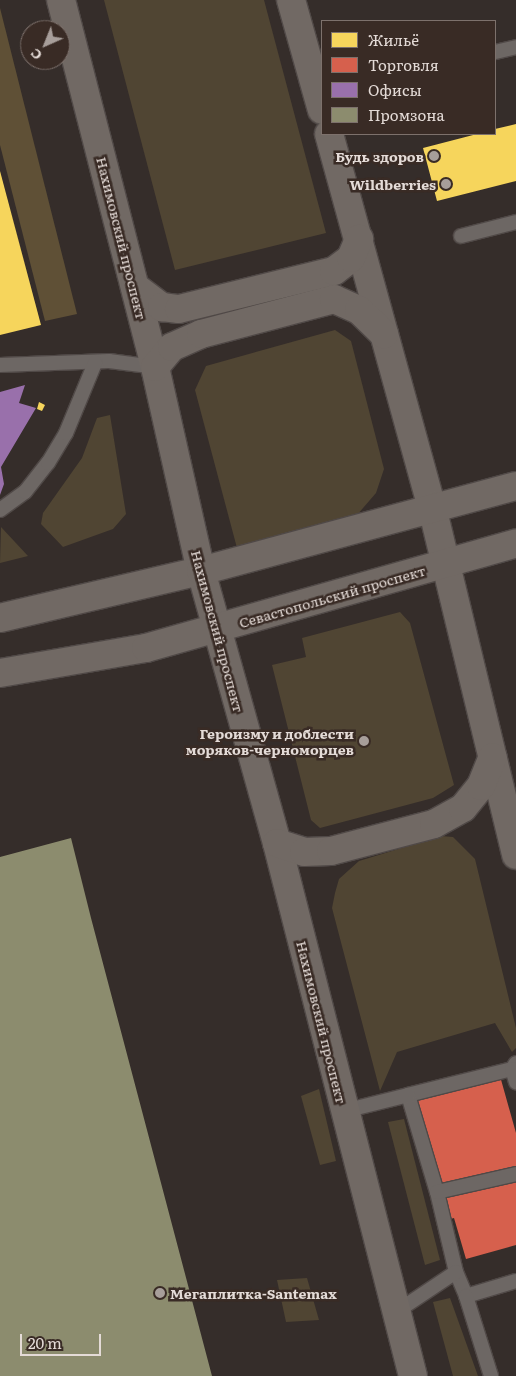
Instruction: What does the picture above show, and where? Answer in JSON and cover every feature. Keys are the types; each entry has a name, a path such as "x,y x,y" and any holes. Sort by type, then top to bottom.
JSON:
{"main road":[{"name":"Нахимовский проспект","path":"61,0 155,367 216,630 277,843 344,1111 414,1376"},
{"path":"291,0 321,106"},
{"path":"329,135 432,507 516,854"},
{"path":"135,288 162,307 179,309 334,272 351,258 359,239"},
{"path":"155,367 172,347 201,334 334,299 359,310 384,334"},
{"path":"0,618 201,571 432,507 516,486"},
{"name":"Севастопольский проспект","path":"0,673 146,648 216,630 516,543"},
{"path":"277,843 304,852 331,851 434,824 463,808 481,786 493,757"}],"lane":[{"path":"496,52 516,47"},
{"path":"461,236 516,222"},
{"path":"0,366 109,361 155,367"},
{"path":"0,510 25,492 48,463 66,433 95,363"},
{"path":"344,1111 515,1072"},
{"path":"408,1095 437,1192 456,1272 466,1296 492,1376"},
{"path":"437,1192 516,1174"},
{"path":"396,1312 456,1272"},
{"path":"466,1296 516,1281"}],"shaded area":[{"path":"104,0 264,0 326,233 175,270"},
{"path":"0,8 77,314 45,321 0,145"},
{"path":"335,330 351,341 384,469 376,493 357,515 237,548 195,390 206,366"},
{"path":"110,415 126,514 113,529 63,547 41,524 43,513 82,458 97,418"},
{"path":"1,527 28,556 0,563"},
{"path":"400,612 410,623 454,785 433,798 320,828 311,820 272,665 306,657 302,638"},
{"path":"441,836 453,837 475,859 516,1028 516,1048 512,1052 495,1023 397,1052 380,1091 332,908 335,893 339,879 359,861"},
{"path":"319,1089 336,1161 320,1165 301,1096"},
{"path":"404,1119 440,1260 425,1265 388,1122"},
{"path":"307,1278 319,1320 286,1322 277,1280"},
{"path":"450,1298 478,1376 453,1376 433,1302"}],"building: Жильё":[{"path":"516,124 516,181 437,201 423,148 473,135 496,135 496,129"},
{"path":"0,171 41,325 0,335"},
{"path":"39,402 45,405 42,411 37,409"}],"building: Торговля":[{"path":"500,1076 516,1133 516,1245 466,1259 454,1218 446,1220 412,1100"}],"building: Офисы":[{"path":"25,385 19,403 36,408 1,467 4,484 0,495 0,392"}],"building: Промзона":[{"path":"71,838 212,1376 0,1376 0,857"}],"place":[{"name":"Будь здоров","path":"434,156"},
{"name":"Wildberries","path":"446,184"},
{"name":"Героизму и доблести моряков-черноморцев","path":"364,741"},
{"name":"Мегаплитка-Santemax","path":"160,1293"}]}
